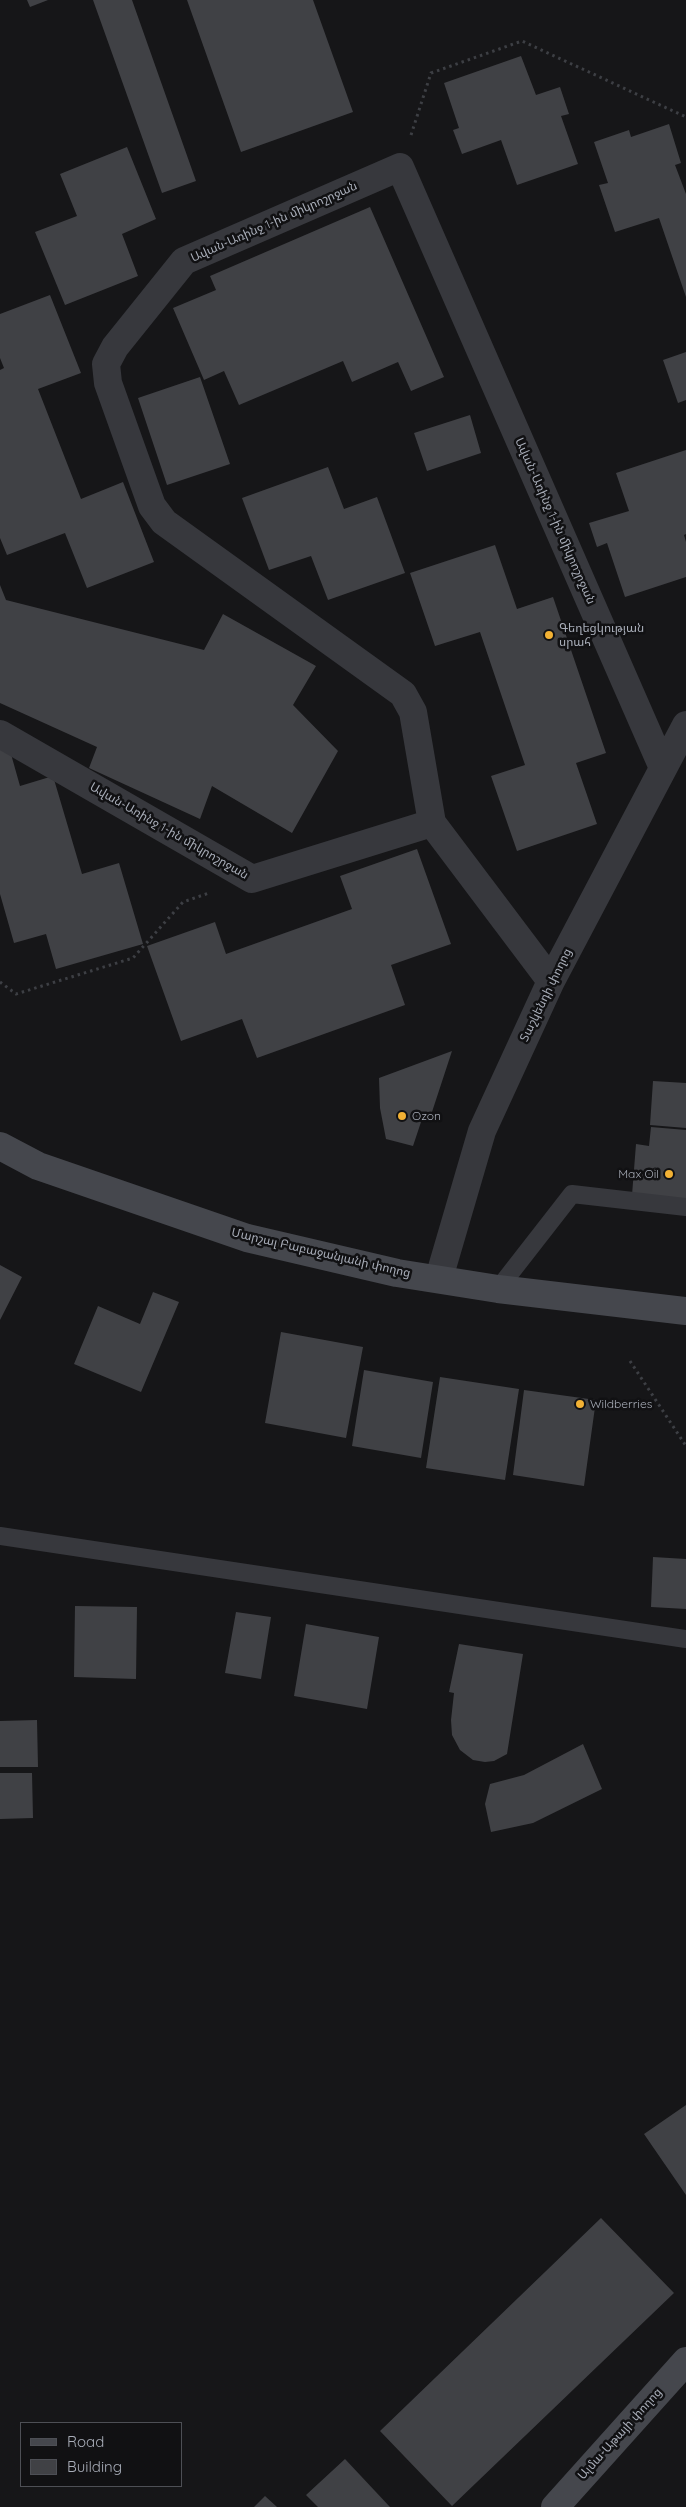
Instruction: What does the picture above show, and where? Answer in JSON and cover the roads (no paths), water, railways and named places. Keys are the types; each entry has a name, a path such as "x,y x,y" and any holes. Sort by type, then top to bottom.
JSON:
{"main road":[{"name":"Մարշալ Բաբաջանյանի փողոց","path":"0,1146 38,1166 247,1238 397,1273 439,1278 498,1289 686,1311"},
{"name":"Ալմա-Աթայի փողոց","path":"555,2507 686,2361"}],"street":[{"name":"Ավան-Առինջ 1-ին միկրոշրջան","path":"551,980 432,823 413,712 404,694 164,522 152,506 108,383 106,364 115,347 184,261 400,167 663,768"},
{"name":"Տաշկենդի փողոց","path":"439,1278 482,1131 551,980 686,725"},
{"name":"Ավան-Առինջ 1-ին միկրոշրջան","path":"0,734 252,879 432,823"}],"lane":[{"path":"498,1289 572,1194 686,1207"},
{"path":"0,1536 686,1639"}],"place":[{"name":"Գեղեցկության սրահ","path":"549,635"},
{"name":"Ozon","path":"402,1116"},
{"name":"Max Oil","path":"669,1174"},
{"name":"Wildberries","path":"580,1404"}]}
